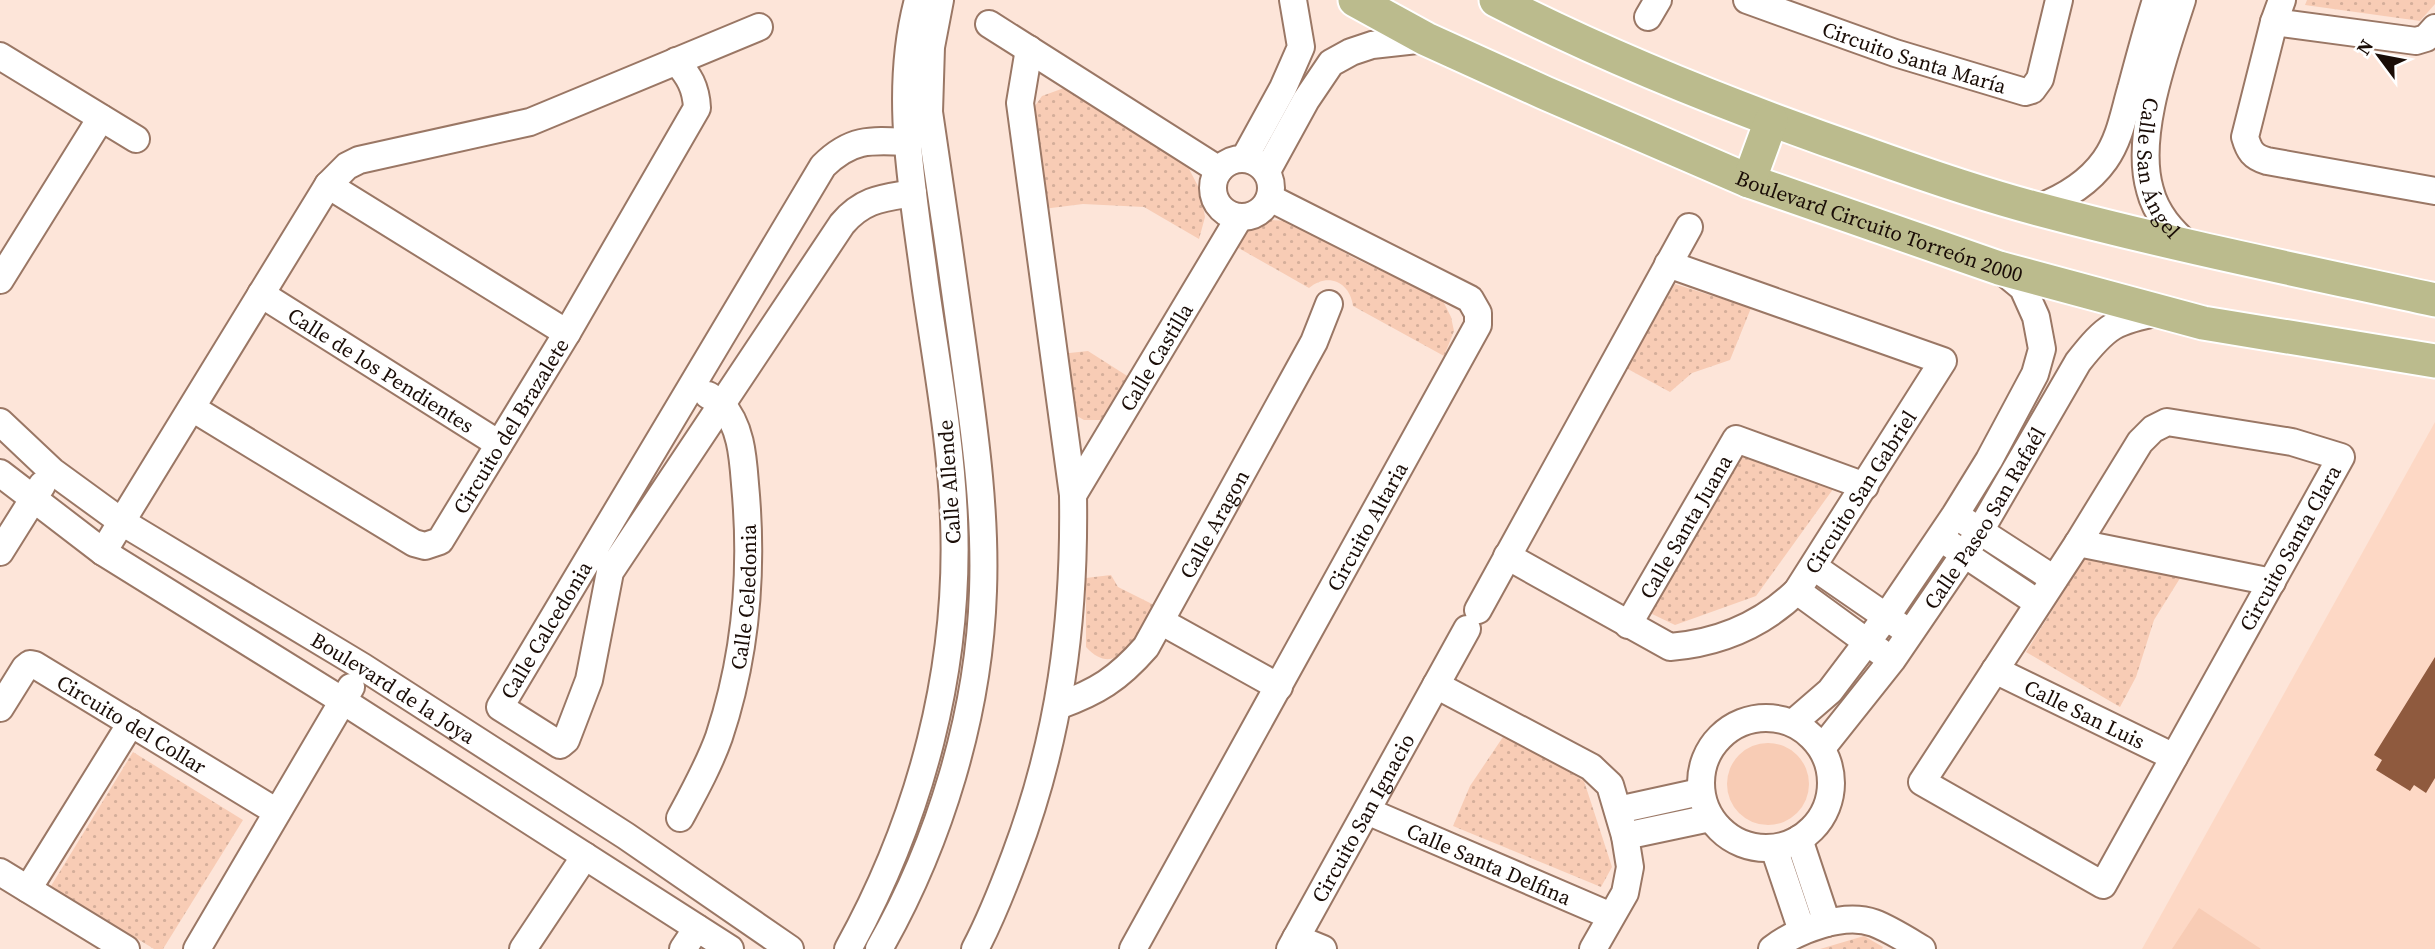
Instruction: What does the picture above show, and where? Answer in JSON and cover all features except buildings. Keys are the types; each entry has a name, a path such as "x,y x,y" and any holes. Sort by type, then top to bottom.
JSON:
{"main road":[{"name":"Boulevard Circuito Torreón 2000","path":"1355,0 1426,39 1749,181 1999,268 2203,323 2434,358"},
{"path":"1496,0 1643,68 1771,121 2035,209 2190,247 2435,300"},
{"path":"1749,181 1771,121"}],"street":[{"name":"Calle Allende","path":"848,949 882,883 909,818 929,751 947,674 954,590 954,520 949,449 908,142 905,89 918,0"},
{"name":"Calle Allende","path":"879,949 910,888 955,764 974,682 983,592 981,491 929,112 931,47 940,0"},
{"path":"1255,165 1282,116 1301,47 1293,0"},
{"name":"Circuito Santa María","path":"1747,0 1895,53 2025,92 2032,90 2040,79 2059,0"},
{"name":"Calle San Ángel","path":"2035,209 2075,190 2105,160 2118,137 2156,0"},
{"name":"Calle San Ángel","path":"2182,0 2165,52 2149,120 2145,168 2150,192 2158,211 2173,232 2190,247"},
{"path":"2435,28 2426,38 2416,41 2278,11 2245,137 2252,154 2267,161 2435,191"},
{"path":"989,24 1219,170"},
{"path":"103,552 328,185 346,166 359,160 530,122 759,27"},
{"path":"1282,116 1331,63 1351,52 1372,46 1426,39"},
{"path":"1301,47 1331,63"},
{"path":"980,947 1035,804 1058,706 1070,626 1074,560 1073,495 1020,103 1029,49"},
{"path":"0,56 136,139"},
{"name":"Circuito del Brazalete","path":"192,408 421,545 440,541 567,333 697,108 697,95 692,82 676,61"},
{"path":"0,280 101,118"},
{"name":"Calle Calcedonia","path":"908,142 858,142 840,151 823,166 692,385 599,566 589,680 566,740 560,745 500,705 599,566 721,403 851,213 863,204 877,199 914,193"},
{"path":"1230,161 1255,165 1272,189 1270,198 1258,213 1239,218 1229,215 1220,209 1215,200 1214,179 1219,170 1230,161"},
{"path":"328,185 567,333"},
{"name":"Circuito Altaria","path":"1133,949 1478,325 1478,313 1470,299 1270,198"},
{"name":"Calle Castilla","path":"1073,495 1239,218"},
{"path":"1507,556 1689,227"},
{"name":"Circuito San Gabriel","path":"1507,556 1670,647 1698,645 1732,633 1763,619 1797,591 1942,361 1668,264"},
{"name":"Calle Paseo San Rafaél","path":"1793,723 1830,691 1886,617 1940,539 1989,460 2035,374 2042,349 2036,317 2023,288 1999,268"},
{"name":"Calle de los Pendientes","path":"261,295 499,444"},
{"name":"Calle Aragon","path":"1058,706 1092,694 1127,669 1146,648 1314,342 1329,304"},
{"name":"Calle Paseo San Rafaél","path":"1822,748 1911,634 1980,531 2078,362 2098,337 2125,319 2161,312"},
{"path":"692,385 721,403"},
{"name":"Calle Celedonia","path":"680,818 700,782 719,737 738,662 747,594 748,517 742,454 731,419 721,403"},
{"name":"Boulevard de la Joya","path":"0,422 52,471 122,522 363,667 626,836 790,949"},
{"name":"Circuito Santa Clara","path":"2167,422 2292,442 2341,457 2103,885 1922,782 2078,543 2140,442 2153,429 2167,422"},
{"name":"Calle Santa Juana","path":"1628,625 1735,439 1865,486"},
{"path":"0,552 52,471"},
{"name":"Boulevard de la Joya","path":"0,473 103,552 585,856 690,938 730,949"},
{"path":"1955,515 2054,579"},
{"path":"1940,539 2038,603"},
{"path":"2078,543 2272,582"},
{"name":"Circuito San Ignacio","path":"1293,944 1507,556"},
{"path":"1814,567 1911,634"},
{"path":"1797,591 1892,660"},
{"path":"1162,622 1279,687"},
{"name":"Circuito del Collar","path":"0,708 25,668 30,664 35,665 276,812"},
{"path":"197,949 363,667"},
{"name":"Calle San Luis","path":"1995,670 2174,757"},
{"path":"1436,685 1591,767 1610,785 1625,836 1630,867 1625,893 1592,949"},
{"path":"1759,718 1780,718 1805,730 1822,748 1831,777 1827,806 1816,824 1799,839 1774,848 1762,849 1737,842 1710,818 1700,792 1703,764 1716,740 1727,730 1739,723 1759,718"},
{"path":"28,889 131,723"},
{"path":"1618,810 1700,792"},
{"name":"Calle Santa Delfina","path":"1367,811 1611,916"},
{"path":"1625,836 1710,818"},
{"path":"1799,839 1814,927"},
{"path":"1774,848 1814,927"},
{"path":"523,949 585,856"},
{"path":"0,872 127,949"},
{"path":"1772,949 1786,939 1814,927 1852,921 1872,923 1916,948"},
{"path":"1293,944 1323,949"}],"shaded area":[{"path":"2307,0 2435,0 2435,4 2420,21 2305,5"},
{"path":"1064,88 1172,152 1188,167 1200,190 1205,217 1199,239 1144,207 1083,204 1043,209 1032,110 1042,96"},
{"path":"1268,220 1288,221 1356,259 1442,299 1451,317 1454,331 1444,356 1353,306 1348,291 1337,282 1323,281 1309,288 1235,246 1249,230"},
{"path":"1675,284 1751,308 1730,360 1692,373 1670,392 1626,368"},
{"path":"1088,351 1132,379 1106,420 1084,420 1068,411 1060,354"},
{"path":"2435,422 2435,949 2142,949"},
{"path":"1742,451 1836,485 1756,596 1675,625 1650,613"},
{"path":"2086,557 2182,575 2154,620 2136,677 2120,707 2026,652"},
{"path":"1111,575 1118,587 1154,605 1127,649 1108,659 1098,657 1086,647 1086,578"},
{"path":"1505,734 1584,781 1612,867 1601,887 1453,826 1470,786"},
{"path":"1768,743 1784,747 1797,755 1805,768 1809,784 1805,800 1797,813 1784,821 1768,825 1752,821 1739,813 1731,800 1727,784 1731,768 1739,755 1752,747"},
{"path":"133,752 243,820 163,949 154,949 51,886"},
{"path":"2199,908 2261,949 2172,949"},
{"path":"1864,936 1883,947 1882,949 1820,949"}]}
